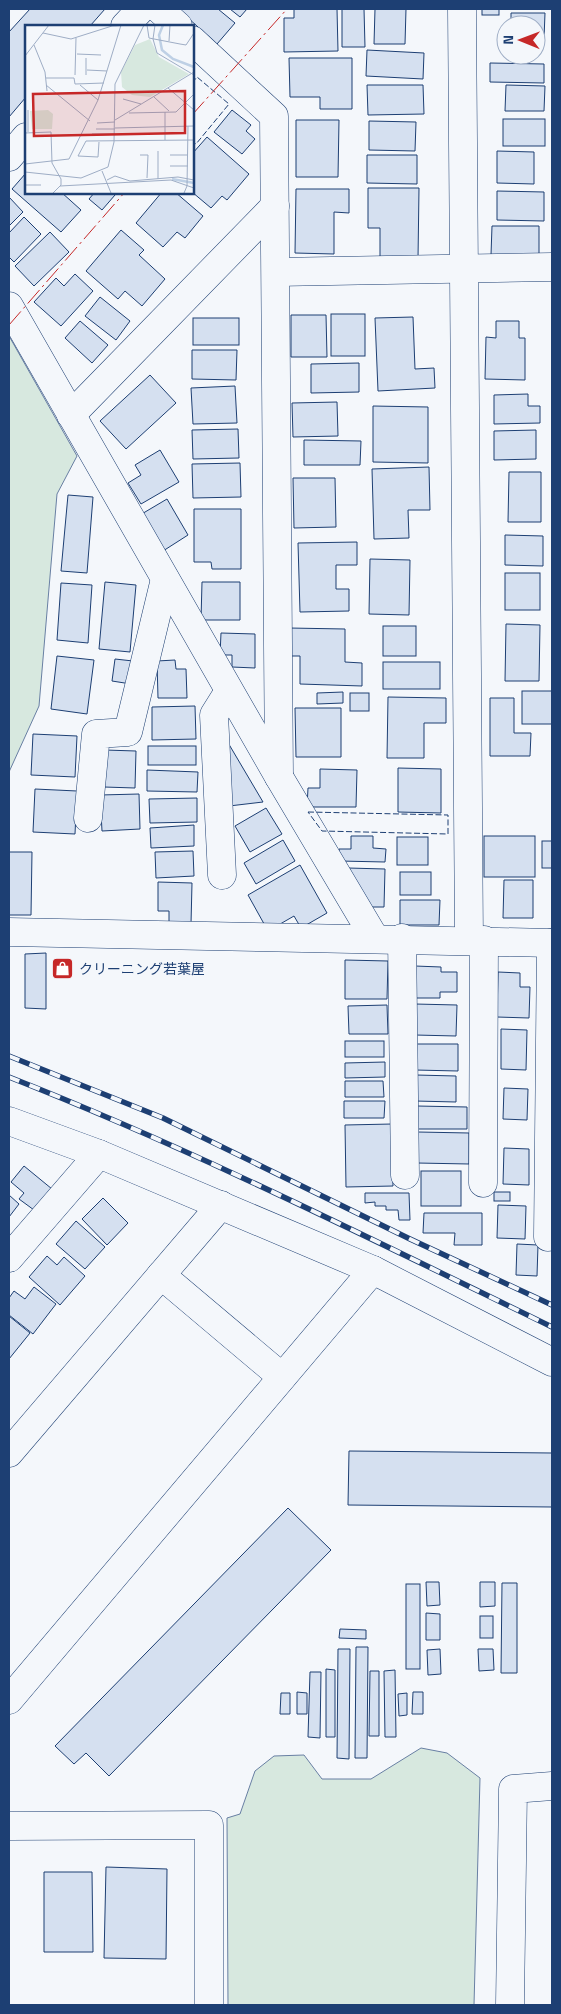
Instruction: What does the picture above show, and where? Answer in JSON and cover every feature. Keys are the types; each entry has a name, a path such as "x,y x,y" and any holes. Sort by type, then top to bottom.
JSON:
{"street":[{"path":"127,25 141,9"},
{"path":"159,9 177,25"},
{"path":"462,9 463,267 476,940 483,1183"},
{"path":"194,42 274,116 279,777"},
{"path":"9,156 25,138"},
{"path":"72,415 275,206"},
{"path":"276,272 463,267 552,267"},
{"path":"9,306 229,691 374,938"},
{"path":"88,818 96,734 128,732 165,579"},
{"path":"222,875 214,715 229,691"},
{"path":"9,932 402,938 552,943 548,1237"},
{"path":"402,938 405,1175"},
{"path":"9,1121 99,1154 373,1270 552,1362"},
{"path":"9,1258 99,1154"},
{"path":"9,1453 221,1205"},
{"path":"9,1700 373,1270"},
{"path":"161,1275 282,1377"},
{"path":"510,2005 513,1789 552,1786"},
{"path":"9,1826 209,1825 209,1996"}],"shaded area":[{"path":"9,336 77,456 57,494 39,706 9,772"},
{"path":"421,1748 447,1753 480,1778 474,2005 228,2005 227,1818 240,1814 255,1771 274,1756 304,1755 322,1779 371,1779"}],"building":[{"path":"30,9 105,9 91,25 25,25 25,98 9,117 9,32"},
{"path":"178,9 218,9 235,23 217,44"},
{"path":"230,9 247,9 240,17"},
{"path":"294,9 337,9 338,51 284,52 284,18 294,18"},
{"path":"342,9 364,9 365,47 342,47"},
{"path":"375,9 406,9 405,44 374,44"},
{"path":"482,9 499,9 499,15 482,15"},
{"path":"511,13 545,13 545,15 511,15"},
{"path":"367,50 424,53 423,79 366,76"},
{"path":"289,58 352,58 352,109 320,109 320,97 290,97"},
{"path":"490,63 496,63 496,65 544,65 544,83 490,82"},
{"path":"367,85 423,85 424,114 368,115"},
{"path":"506,85 545,86 544,111 505,111"},
{"path":"232,110 251,125 246,131 255,139 242,154 214,132"},
{"path":"503,119 545,119 545,146 503,146"},
{"path":"296,120 339,120 338,177 296,177"},
{"path":"369,121 416,122 415,151 369,150"},
{"path":"207,137 249,174 227,200 222,196 211,208 194,194 194,152"},
{"path":"497,151 534,152 534,184 497,183"},
{"path":"367,155 417,155 417,184 367,183"},
{"path":"25,174 25,194 63,194 81,210 61,232 12,189"},
{"path":"368,188 419,188 418,260 380,260 380,228 368,228"},
{"path":"296,189 349,189 349,213 334,212 334,254 295,253"},
{"path":"497,191 544,192 544,221 497,220"},
{"path":"93,194 115,195 102,210 89,199"},
{"path":"160,194 177,194 203,216 185,238 177,232 163,247 136,223"},
{"path":"9,197 23,212 9,226"},
{"path":"24,217 41,234 14,262 9,257 9,233"},
{"path":"492,226 539,226 539,255 491,255"},
{"path":"121,230 144,250 139,255 165,279 142,306 125,291 118,299 86,271"},
{"path":"50,232 69,252 34,286 15,266"},
{"path":"75,274 93,291 61,326 34,302 56,278 64,286"},
{"path":"100,297 130,321 116,340 85,316"},
{"path":"331,314 365,314 365,356 331,356"},
{"path":"291,315 326,315 327,357 291,357"},
{"path":"413,317 415,369 434,368 435,388 378,391 375,318"},
{"path":"193,318 239,318 239,345 193,345"},
{"path":"80,321 108,345 92,363 65,338"},
{"path":"496,321 519,321 519,338 525,338 525,380 485,379 486,337 496,338"},
{"path":"192,350 237,350 236,380 192,379"},
{"path":"359,363 359,392 311,393 311,364"},
{"path":"150,375 176,403 126,449 100,421"},
{"path":"235,386 237,423 193,424 191,388"},
{"path":"528,394 528,406 540,406 540,423 494,424 494,395"},
{"path":"337,402 338,436 293,437 292,403"},
{"path":"373,406 428,407 428,463 373,462"},
{"path":"238,429 239,458 193,459 192,430"},
{"path":"536,430 536,459 494,460 494,431"},
{"path":"304,440 361,441 360,465 304,465"},
{"path":"160,450 179,482 141,504 128,483 141,475 135,465"},
{"path":"240,463 241,497 193,498 192,464"},
{"path":"429,467 430,510 408,510 409,538 374,539 372,469"},
{"path":"509,472 541,472 541,522 508,522"},
{"path":"293,478 335,478 336,527 294,528"},
{"path":"68,495 93,497 87,573 61,571"},
{"path":"167,499 188,535 163,551 140,515"},
{"path":"194,509 241,509 241,569 212,569 211,562 194,562"},
{"path":"505,535 543,536 543,566 505,565"},
{"path":"357,542 357,565 336,565 336,589 349,589 349,611 300,612 298,543"},
{"path":"370,559 410,560 409,615 369,614"},
{"path":"505,573 540,573 540,610 505,610"},
{"path":"105,582 136,585 130,652 99,649"},
{"path":"202,582 240,582 240,620 201,620"},
{"path":"61,583 92,585 88,643 57,640"},
{"path":"506,624 540,625 539,681 505,681"},
{"path":"383,626 416,626 416,656 383,656"},
{"path":"289,628 345,629 345,662 362,663 362,686 300,684 300,656 288,656"},
{"path":"221,633 255,634 255,668 232,667 232,655 220,655"},
{"path":"57,656 94,660 87,714 51,709"},
{"path":"115,659 133,661 131,684 112,681"},
{"path":"175,660 176,669 186,669 187,698 158,698 157,661"},
{"path":"383,662 440,662 440,689 383,689"},
{"path":"522,691 552,691 552,724 522,724"},
{"path":"343,692 343,703 317,704 317,693"},
{"path":"350,693 369,693 369,711 350,711"},
{"path":"388,697 446,698 446,723 424,723 424,758 387,758"},
{"path":"490,698 514,698 514,733 531,733 530,756 490,756"},
{"path":"195,706 196,739 152,740 152,707"},
{"path":"295,708 341,708 341,757 296,757"},
{"path":"33,734 77,736 75,777 31,775"},
{"path":"227,741 263,802 229,806"},
{"path":"148,746 196,746 196,765 148,765"},
{"path":"105,750 136,751 135,788 104,787"},
{"path":"398,768 441,769 441,813 398,812"},
{"path":"320,769 357,770 356,807 307,807 308,788 320,788"},
{"path":"147,770 198,772 197,792 147,791"},
{"path":"35,789 77,791 75,834 33,832"},
{"path":"139,794 140,829 102,831 100,795"},
{"path":"197,798 197,822 150,823 149,799"},
{"path":"266,808 282,834 250,852 235,826"},
{"path":"194,825 194,846 151,848 150,828"},
{"path":"351,836 373,836 373,848 386,849 385,862 339,861 339,849 351,849"},
{"path":"484,836 535,836 535,877 484,877"},
{"path":"397,837 428,837 428,865 397,865"},
{"path":"283,840 295,861 256,884 244,863"},
{"path":"542,841 552,841 552,868 542,868"},
{"path":"193,851 194,876 156,878 155,852"},
{"path":"9,852 32,852 31,915 9,915"},
{"path":"300,865 327,913 301,928 294,916 268,931 248,895"},
{"path":"348,868 385,869 384,907 363,907"},
{"path":"400,872 431,872 431,895 400,895"},
{"path":"504,880 533,880 533,918 503,918"},
{"path":"158,882 192,883 191,924 169,923 169,911 158,911"},
{"path":"400,900 440,900 439,925 400,925"},
{"path":"46,953 46,1009 25,1008 25,954"},
{"path":"345,960 388,961 387,999 345,999"},
{"path":"415,966 441,967 441,972 457,972 457,992 440,992 440,998 414,998"},
{"path":"498,972 520,973 520,987 530,987 529,1018 497,1017"},
{"path":"415,1004 457,1005 456,1036 415,1035"},
{"path":"387,1005 388,1034 349,1034 348,1006"},
{"path":"501,1029 527,1030 526,1070 501,1069"},
{"path":"345,1041 384,1041 384,1057 345,1057"},
{"path":"416,1044 458,1044 458,1071 415,1070"},
{"path":"385,1062 385,1077 345,1078 345,1063"},
{"path":"416,1075 456,1076 456,1102 415,1101"},
{"path":"345,1081 383,1081 384,1097 345,1097"},
{"path":"504,1088 528,1089 527,1120 503,1119"},
{"path":"344,1101 385,1101 384,1118 344,1118"},
{"path":"417,1106 467,1107 467,1129 417,1129"},
{"path":"392,1124 393,1186 346,1187 345,1125"},
{"path":"418,1132 469,1133 469,1164 417,1163"},
{"path":"504,1148 529,1149 529,1185 503,1184"},
{"path":"24,1166 52,1189 34,1210 19,1199 24,1193 11,1182"},
{"path":"421,1171 461,1171 461,1206 421,1206"},
{"path":"494,1192 510,1192 510,1201 494,1201"},
{"path":"365,1193 409,1193 410,1220 399,1220 398,1210 386,1210 386,1206 375,1206 375,1202 365,1203"},
{"path":"9,1195 19,1204 9,1217"},
{"path":"103,1198 128,1223 107,1245 82,1219"},
{"path":"498,1205 526,1206 525,1239 497,1238"},
{"path":"424,1213 482,1213 482,1245 454,1245 455,1233 423,1233"},
{"path":"76,1221 105,1247 85,1269 56,1244"},
{"path":"517,1244 538,1245 537,1276 516,1275"},
{"path":"47,1256 57,1265 64,1257 85,1276 60,1305 29,1277"},
{"path":"34,1287 56,1304 33,1334 9,1315 9,1298 14,1291 25,1299"},
{"path":"9,1316 30,1333 9,1359"},
{"path":"349,1451 552,1453 552,1507 348,1505"},
{"path":"288,1508 331,1550 109,1776 86,1753 74,1764 55,1746"},
{"path":"426,1582 439,1582 440,1605 427,1606"},
{"path":"480,1582 495,1582 495,1606 480,1607"},
{"path":"502,1583 517,1583 517,1673 501,1673"},
{"path":"406,1584 420,1584 420,1669 406,1669"},
{"path":"426,1613 440,1614 440,1640 426,1640"},
{"path":"480,1616 493,1616 493,1638 480,1638"},
{"path":"340,1629 366,1630 366,1639 339,1638"},
{"path":"356,1647 368,1647 367,1758 355,1758"},
{"path":"338,1649 350,1649 349,1759 337,1758"},
{"path":"440,1649 441,1674 428,1675 427,1650"},
{"path":"478,1649 493,1649 494,1670 479,1671"},
{"path":"326,1669 335,1670 335,1737 326,1737"},
{"path":"395,1670 396,1737 385,1737 384,1671"},
{"path":"370,1671 379,1671 379,1736 369,1736"},
{"path":"310,1672 321,1672 320,1738 308,1737"},
{"path":"297,1692 307,1693 307,1714 297,1714"},
{"path":"413,1692 423,1692 423,1714 412,1714"},
{"path":"281,1693 290,1693 290,1714 280,1714"},
{"path":"407,1693 407,1715 399,1716 398,1694"},
{"path":"106,1867 167,1869 166,1959 104,1958"},
{"path":"44,1872 92,1872 93,1952 44,1952"}],"railway":[{"path":"9,1056 163,1118 410,1239 552,1305"},
{"path":"9,1077 215,1165 552,1327"}],"fence":[{"path":"194,81 197,77 229,104 196,144 194,142"},
{"path":"308,812 448,815 448,834 322,831 308,812"}],"power":[{"path":"194,113 287,9"},
{"path":"9,325 123,194"}],"place":[{"name":"クリーニング若葉屋","path":"63,969"}]}
